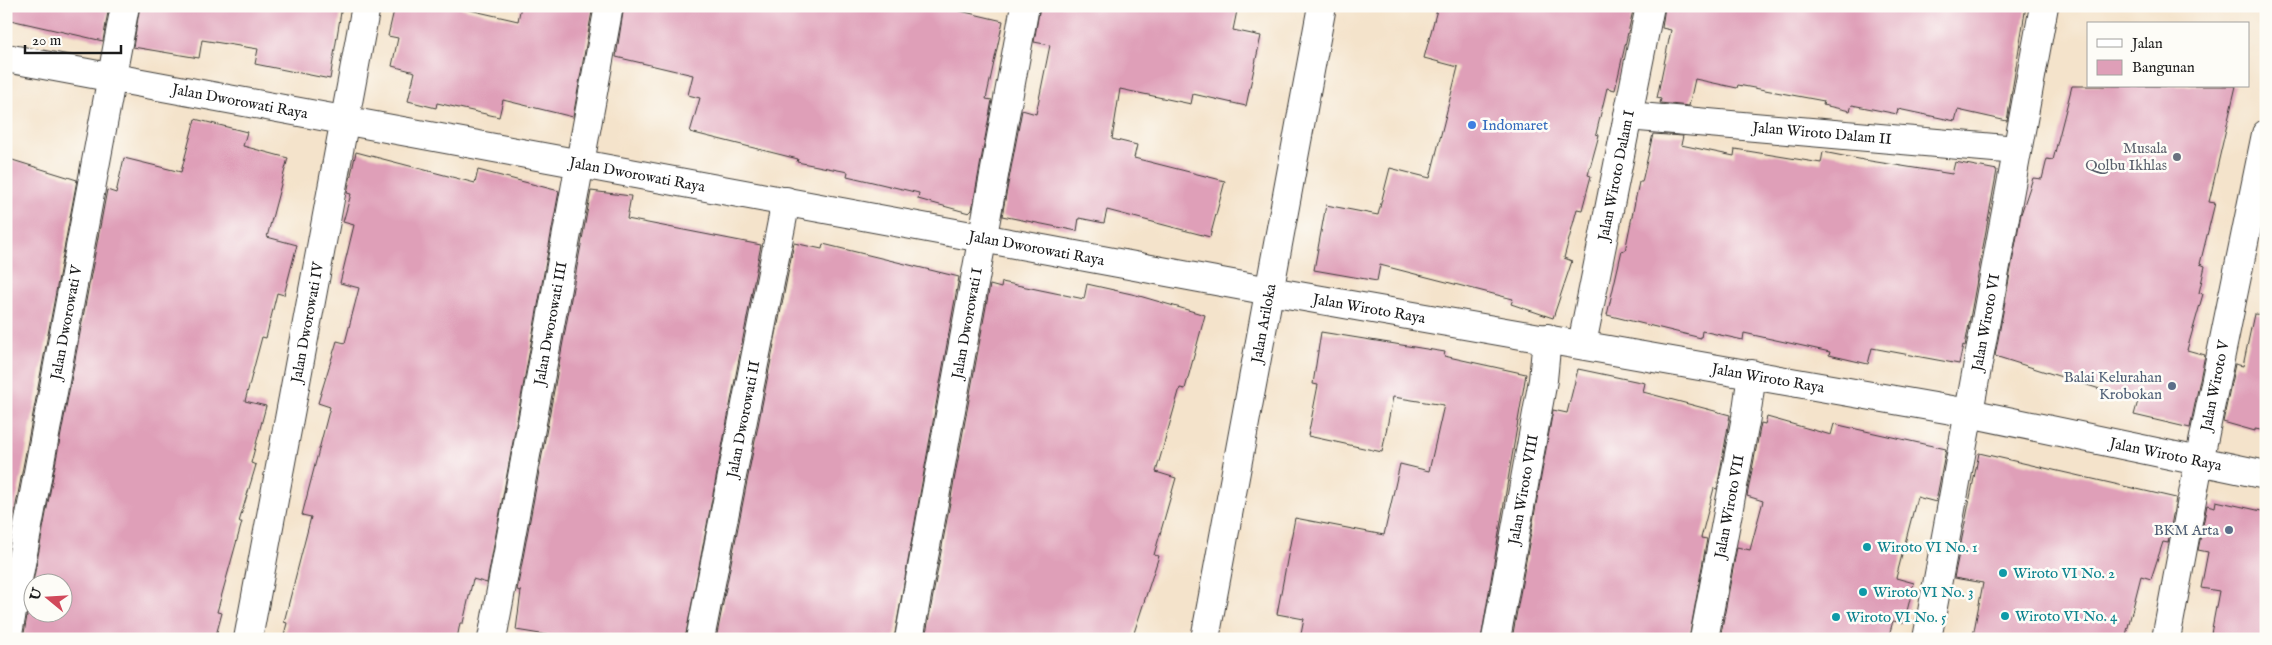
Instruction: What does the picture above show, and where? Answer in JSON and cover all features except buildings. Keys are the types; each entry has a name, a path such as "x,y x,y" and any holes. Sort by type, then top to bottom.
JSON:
{"street":[{"name":"Jalan Dworowati V","path":"7,639 125,6"},
{"name":"Jalan Dworowati IV","path":"248,639 366,6"},
{"name":"Jalan Dworowati III","path":"492,639 609,6"},
{"name":"Jalan Dworowati I","path":"909,639 1026,6"},
{"name":"Jalan Ariloka","path":"1205,639 1322,6"},
{"name":"Jalan Wiroto Dalam I","path":"1582,344 1650,6"},
{"name":"Jalan Wiroto VI","path":"1927,639 2044,6"},
{"name":"Jalan Dworowati Raya","path":"6,58 1270,291"},
{"name":"Jalan Wiroto Dalam II","path":"1628,116 2017,150"},
{"name":"Jalan Wiroto V","path":"2166,639 2199,462 2266,134"},
{"name":"Jalan Dworowati II","path":"700,639 786,201"},
{"name":"Jalan Wiroto Raya","path":"1270,291 1969,413 2266,475"},
{"name":"Jalan Wiroto VIII","path":"1496,639 1543,380 1547,338"},
{"name":"Jalan Wiroto VII","path":"1704,639 1746,417 1752,374"}],"place":[{"name":"Indomaret","path":"1472,125"},
{"name":"Musala Qolbu Ikhlas","path":"2177,157"},
{"name":"Balai Kelurahan Krobokan","path":"2172,386"},
{"name":"BKM Arta","path":"2229,530"},
{"name":"Wiroto VI No. 1","path":"1867,547"},
{"name":"Wiroto VI No. 2","path":"2003,573"},
{"name":"Wiroto VI No. 3","path":"1863,592"},
{"name":"Wiroto VI No. 4","path":"2005,616"},
{"name":"Wiroto VI No. 5","path":"1836,617"}]}
